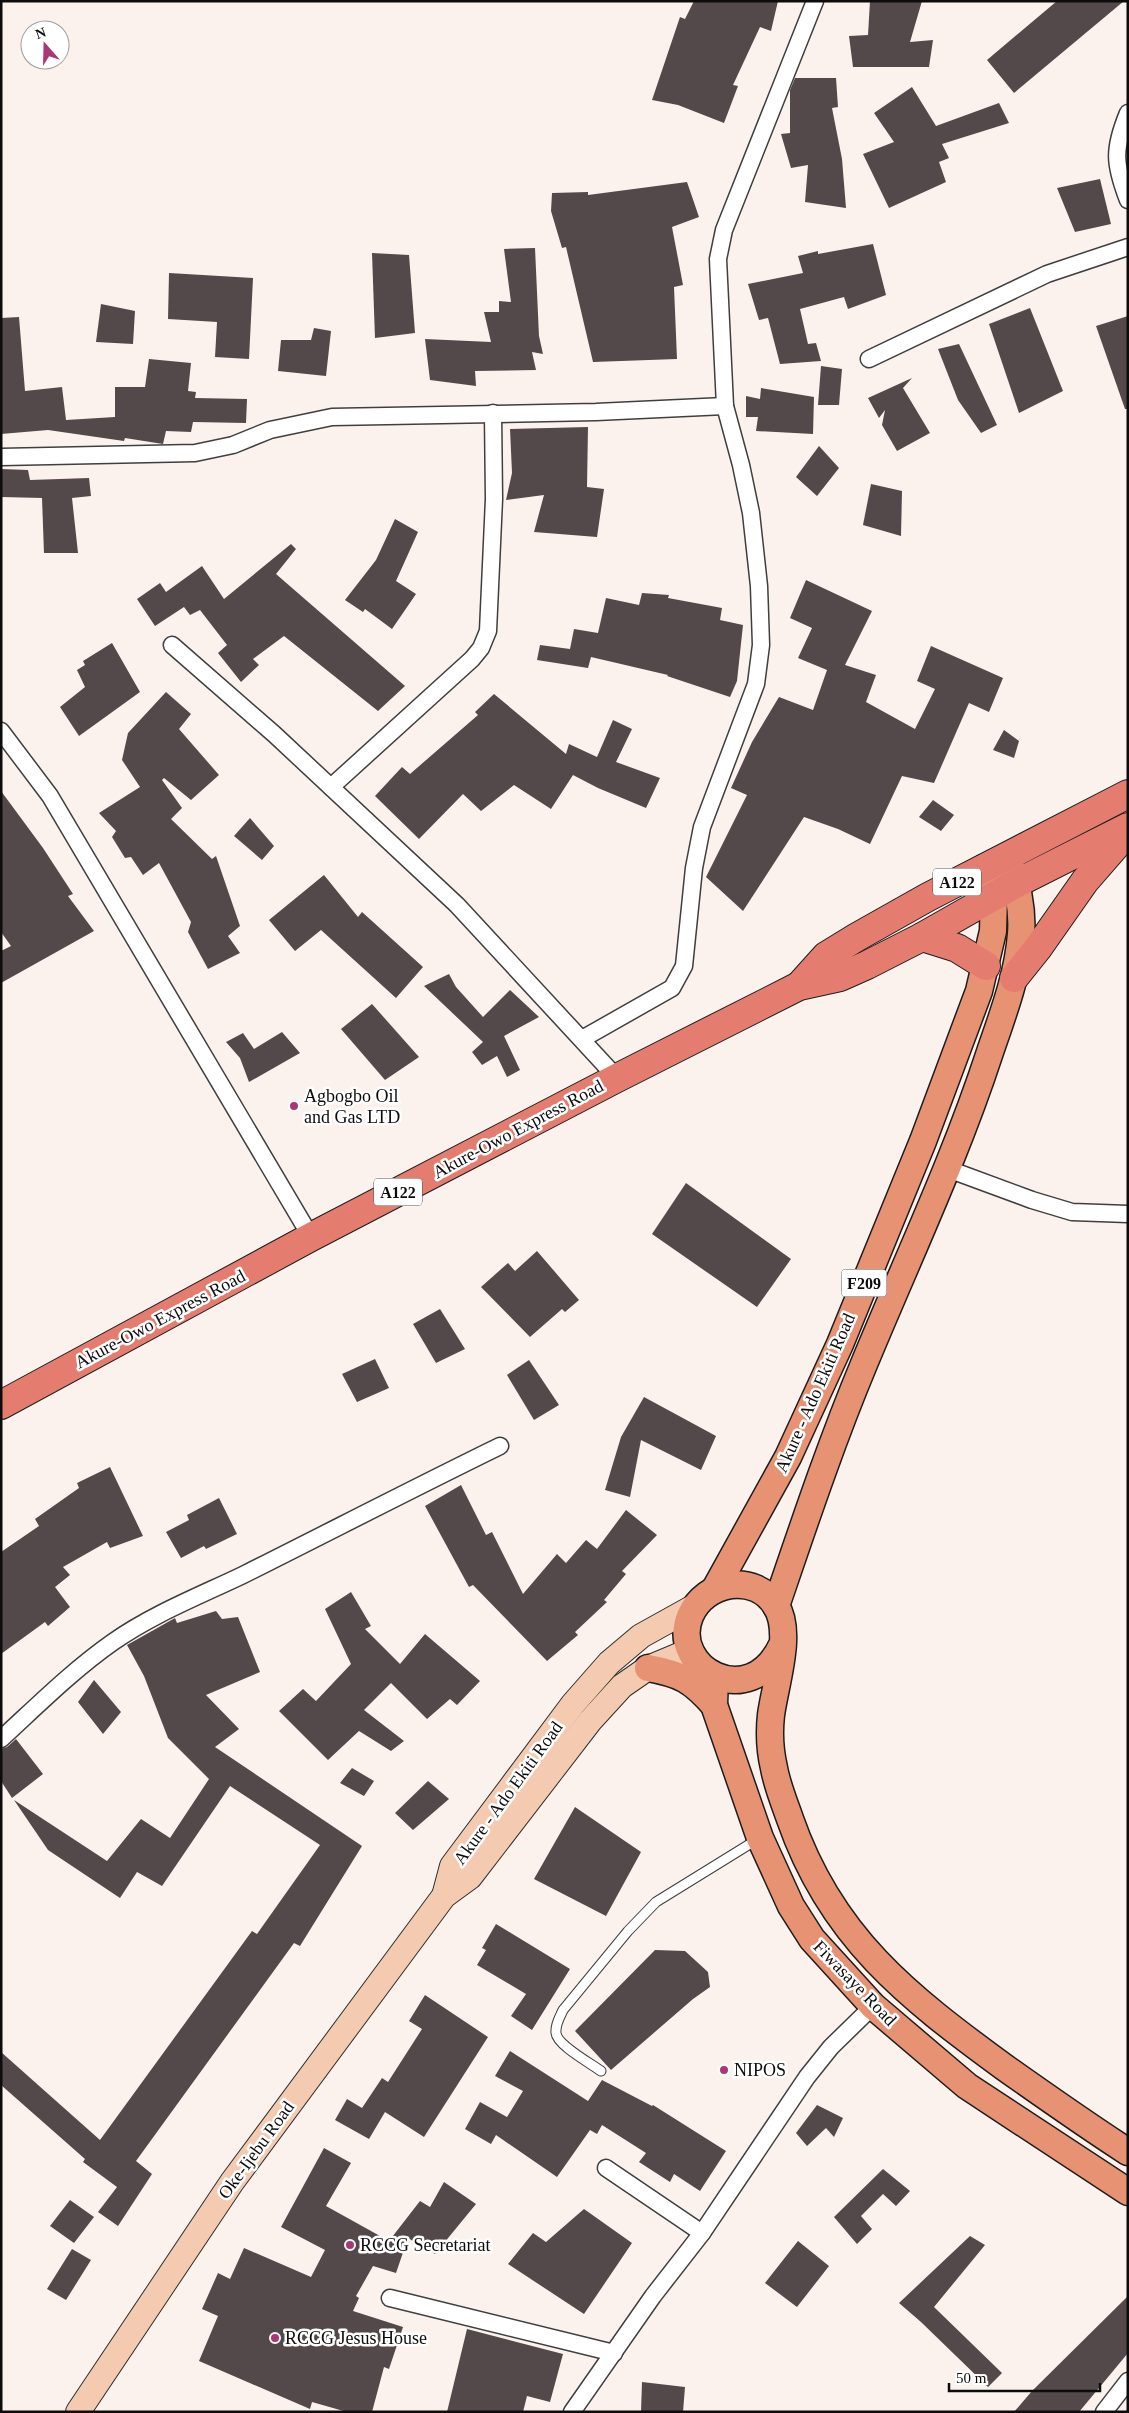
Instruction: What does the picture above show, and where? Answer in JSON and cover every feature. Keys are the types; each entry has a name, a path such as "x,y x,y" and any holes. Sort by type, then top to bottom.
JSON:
{"highway":[{"name":"Akure-Owo Express Road","path":"799,986 826,956 920,901 1128,794"},
{"name":"Akure-Owo Express Road","path":"1,1404 311,1237 617,1078 799,986 840,978 922,937 1006,890 1128,827"},
{"path":"1014,978 1038,948 1085,880 1128,832"},
{"path":"922,937 957,948 986,966"}],"main road":[{"path":"996,862 1006,890"},
{"name":"Akure - Ado Ekiti Road","path":"715,1589 788,1457 840,1344 923,1141 980,991 993,931 1006,890"},
{"name":"Akure - Ado Ekiti Road","path":"776,1606 818,1479 863,1366 948,1169 980,1084 1014,978 1021,934 1021,909 1006,890"},
{"path":"728,1584 742,1584 755,1588 767,1596 776,1606 783,1625 782,1645 776,1658 756,1676 743,1680 729,1680 715,1676 704,1669 695,1659 687,1632 694,1606 704,1596 728,1584"},
{"name":"Akure - Ado Ekiti Road","path":"444,1896 452,1866 573,1704 609,1663 641,1636 694,1606"},
{"name":"Fiwasaye Road","path":"782,1645 771,1716 770,1743 774,1769 802,1855 839,1917 881,1967 938,2019 1128,2152"},
{"name":"Akure - Ado Ekiti Road","path":"444,1896 470,1877 590,1721 622,1686 648,1668 691,1650"},
{"path":"648,1668 685,1678 699,1687 714,1705"},
{"name":"Fiwasaye Road","path":"715,1676 714,1705 760,1838 791,1906 812,1938 873,2006 967,2086 1128,2192"},
{"name":"Oke-Ijebu Road","path":"78,2412 232,2182 444,1896"}],"street":[{"path":"582,1039 672,988 679,978 684,966 694,868 702,827 756,684 761,645 758,577 751,513 741,465 725,406 718,259 724,230 815,1"},
{"path":"1128,113 1116,154 1119,178 1128,200"},
{"path":"869,359 1047,274 1128,247"},
{"path":"1,457 195,453 233,445 270,430 323,418 596,412 725,406"},
{"path":"330,787 472,659 481,648 488,631 494,499 493,413"},
{"path":"172,645 274,734 457,905 617,1078"},
{"path":"1,731 60,813 311,1237"},
{"path":"948,1169 1032,1200 1072,1212 1128,1214"},
{"path":"1,1739 82,1666 113,1642 176,1606 500,1446"},
{"path":"572,2412 653,2296 702,2234 807,2077 831,2047 873,2006"},
{"path":"606,2168 702,2234"},
{"path":"390,2298 614,2353"},
{"path":"1104,2412 1128,2381"}],"lane":[{"path":"601,2071 559,2041 556,2033 557,2022 564,2010 628,1931 656,1902 760,1838"}],"building":[{"path":"694,1 778,1 771,31 760,27 733,85 738,86 724,123 678,105 652,100 680,17 685,19"},
{"path":"870,1 922,1 910,42 933,40 929,67 853,67 849,36 868,35"},
{"path":"1057,1 1124,1 1014,93 987,60"},
{"path":"795,78 836,78 838,107 832,108 842,159 846,208 805,202 808,165 791,168 781,134 790,133 790,90"},
{"path":"912,87 936,126 999,103 1009,123 942,144 949,158 939,162 946,182 889,208 863,154 894,142 874,113"},
{"path":"1100,179 1111,224 1075,232 1057,188"},
{"path":"687,182 699,217 672,227 683,285 674,287 677,359 593,362 566,247 562,248 551,211 552,193 588,192 588,195"},
{"path":"873,244 886,295 848,309 844,297 800,309 808,344 816,343 821,361 780,364 768,318 759,320 748,284 803,273 798,256 818,251 818,254"},
{"path":"535,248 539,336 543,354 532,352 536,370 475,371 476,386 430,380 425,339 491,342 484,312 499,312 499,301 511,302 504,249"},
{"path":"372,253 409,255 415,333 375,338"},
{"path":"169,273 253,278 249,359 215,357 217,322 168,319"},
{"path":"101,304 135,311 133,344 96,342"},
{"path":"1030,308 1063,391 1019,413 989,324"},
{"path":"1128,316 1128,409 1125,409 1096,326"},
{"path":"19,317 25,391 62,387 66,420 115,417 115,387 145,387 149,359 191,363 188,391 196,392 195,398 247,399 246,423 193,422 191,432 166,431 163,444 125,438 124,441 48,430 1,434 1,318"},
{"path":"314,328 331,331 326,376 278,371 281,340 311,340"},
{"path":"959,344 997,425 981,433 958,400 938,349"},
{"path":"821,366 842,369 839,405 818,405"},
{"path":"912,378 903,388 930,433 897,451 882,425 885,410 879,418 868,398"},
{"path":"761,388 814,397 813,434 756,431 758,417 746,417 746,396 760,399"},
{"path":"588,427 587,487 604,489 597,537 534,532 544,495 506,500 512,473 510,429"},
{"path":"819,446 839,468 817,496 796,477"},
{"path":"1,469 28,470 30,480 89,478 91,496 72,498 78,553 44,553 42,498 1,497"},
{"path":"871,484 902,491 901,536 863,525"},
{"path":"395,519 418,532 396,581 416,594 392,629 365,609 363,612 345,600 376,560"},
{"path":"291,544 296,549 276,574 405,686 378,711 284,636 253,659 259,665 241,682 218,653 227,645 200,610 190,615 184,607 155,626 137,599 160,583 166,592 202,566 224,599"},
{"path":"806,580 872,611 845,665 876,675 866,702 915,729 935,689 917,681 931,646 1003,678 989,712 969,703 934,783 902,776 870,844 838,829 804,817 743,911 706,877 747,795 731,788 752,742 779,697 813,710 827,670 798,658 812,628 790,618"},
{"path":"642,593 669,595 668,598 722,608 720,620 743,625 737,681 730,697 668,675 591,657 588,668 537,660 540,645 570,649 574,629 598,633 606,598 639,605"},
{"path":"112,643 140,692 79,736 60,707 85,687 77,670 85,665 83,661"},
{"path":"166,692 191,714 179,729 219,775 191,800 164,778 162,780 182,808 171,819 212,859 216,856 240,926 228,936 240,953 208,969 188,932 191,922 159,863 143,875 131,857 125,858 112,837 116,831 99,813 140,787 122,760 128,733"},
{"path":"494,694 566,754 569,744 597,757 613,720 632,729 616,762 660,778 646,808 598,788 573,775 551,809 514,785 481,811 463,794 419,839 375,796 402,767 410,774 478,715 475,712"},
{"path":"1004,730 1019,741 1014,758 993,750"},
{"path":"1,791 43,848 73,894 68,896 94,931 1,983 1,951 11,946 1,932"},
{"path":"933,800 954,815 941,831 919,817"},
{"path":"250,818 274,846 262,860 234,836"},
{"path":"324,875 358,917 362,912 423,967 396,998 321,930 295,951 269,920"},
{"path":"449,974 456,987 483,1017 510,990 539,1017 504,1036 520,1070 507,1077 497,1056 482,1065 472,1052 483,1042 424,986"},
{"path":"372,1004 419,1057 385,1080 341,1029"},
{"path":"282,1032 300,1053 249,1082 240,1058 226,1042 243,1033 254,1049"},
{"path":"686,1183 791,1259 757,1307 652,1234"},
{"path":"537,1251 579,1300 565,1312 562,1309 530,1337 481,1287 508,1263 515,1271"},
{"path":"440,1309 465,1349 436,1363 413,1324"},
{"path":"375,1359 389,1388 357,1402 342,1374"},
{"path":"529,1360 559,1405 534,1420 507,1375"},
{"path":"644,1397 716,1436 701,1470 641,1440 630,1497 605,1490 621,1437"},
{"path":"110,1467 143,1536 110,1548 107,1542 63,1567 70,1575 55,1587 70,1607 48,1626 45,1622 1,1654 1,1552 39,1526 35,1519 79,1488 77,1483"},
{"path":"461,1485 486,1535 492,1532 523,1594 557,1554 566,1563 586,1540 597,1549 626,1510 657,1535 622,1571 626,1574 604,1600 607,1602 575,1632 578,1635 547,1661 473,1585 469,1587 425,1506"},
{"path":"219,1498 237,1534 206,1549 204,1546 181,1558 166,1532 189,1520 187,1515"},
{"path":"351,1592 371,1626 365,1629 400,1664 425,1634 480,1681 457,1705 450,1699 427,1719 391,1683 364,1710 404,1741 391,1751 359,1731 328,1760 279,1711 303,1689 316,1701 351,1664 325,1609"},
{"path":"216,1611 222,1619 238,1617 260,1672 206,1695 239,1729 215,1747 362,1846 300,1946 294,1943 136,2161 152,2174 118,2226 98,2212 117,2187 83,2162 85,2159 1,2085 1,2052 100,2140 252,1931 257,1934 320,1845 230,1786 162,1886 137,1872 120,1898 48,1850 14,1800 107,1861 141,1819 170,1838 209,1779 168,1738 144,1676 127,1645 175,1618 177,1623"},
{"path":"94,1680 121,1712 103,1734 78,1702"},
{"path":"16,1739 43,1774 12,1798 1,1781 1,1749 7,1747"},
{"path":"352,1768 374,1781 364,1796 340,1783"},
{"path":"428,1781 449,1799 413,1830 395,1813"},
{"path":"575,1807 641,1852 606,1916 534,1879"},
{"path":"496,1924 570,1969 532,2030 511,2016 526,1994 477,1965 486,1950 482,1948"},
{"path":"655,1950 685,1951 708,1972 710,1987 693,1999 611,2070 575,2031"},
{"path":"425,1995 488,2037 424,2137 385,2112 369,2139 335,2120 347,2099 362,2108 382,2078 388,2082 422,2029 409,2021"},
{"path":"510,2051 588,2101 602,2080 653,2105 726,2151 700,2191 674,2174 670,2182 639,2162 646,2153 602,2125 597,2134 590,2130 557,2177 496,2135 491,2144 465,2129 480,2102 507,2117 523,2091 495,2076"},
{"path":"817,2105 843,2118 834,2137 826,2128 807,2146 796,2133"},
{"path":"324,2148 351,2163 326,2206 389,2241 420,2201 430,2207 444,2182 476,2204 435,2254 408,2238 396,2273 373,2266 356,2296 359,2298 353,2311 403,2327 389,2369 384,2367 372,2412 347,2412 312,2402 310,2409 199,2361 218,2316 202,2309 218,2273 230,2279 244,2248 311,2277 325,2250 281,2227"},
{"path":"883,2169 910,2191 896,2206 883,2194 861,2216 872,2229 857,2244 834,2217"},
{"path":"70,2200 94,2217 74,2243 50,2226"},
{"path":"584,2209 632,2243 584,2314 508,2264 533,2233 546,2242"},
{"path":"970,2236 985,2245 934,2307 1002,2373 988,2387 899,2303"},
{"path":"798,2241 829,2266 797,2307 765,2283"},
{"path":"72,2249 91,2260 66,2300 47,2289"},
{"path":"1128,2296 1128,2353 1079,2412 1014,2412 1032,2391"},
{"path":"467,2329 563,2354 550,2402 527,2396 523,2412 447,2412"},
{"path":"642,2382 685,2387 683,2412 641,2412"}],"place":[{"name":"Agbogbo Oil and Gas LTD","path":"294,1106"},
{"name":"NIPOS","path":"724,2070"},
{"name":"RCCG Secretariat","path":"350,2245"},
{"name":"RCCG Jesus House","path":"275,2338"}]}
